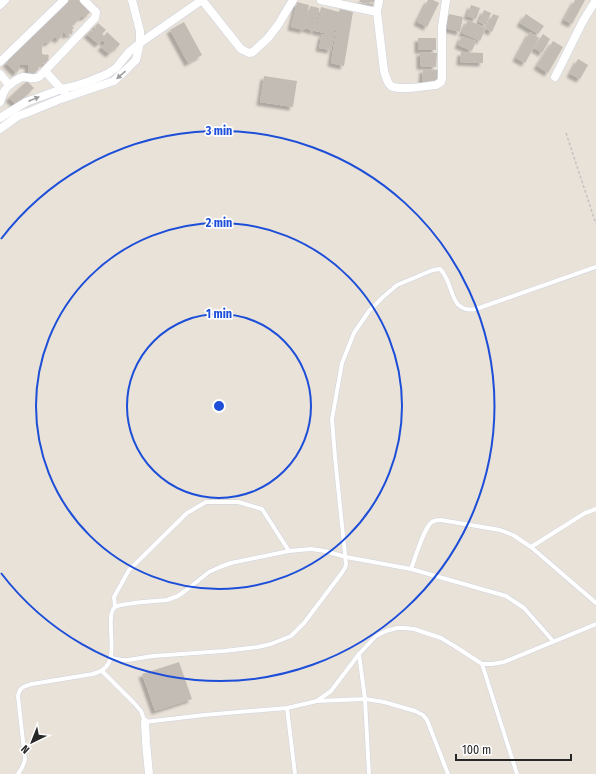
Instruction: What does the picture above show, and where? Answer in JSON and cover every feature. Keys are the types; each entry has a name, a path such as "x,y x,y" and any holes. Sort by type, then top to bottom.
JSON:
{"street":[{"path":"0,5 5,0"},
{"path":"0,62 64,0"},
{"path":"0,102 9,85 20,78 24,77 35,79 39,77 95,18 96,12 84,0"},
{"path":"0,129 18,116 114,81 136,60 140,43 140,31 132,0"},
{"path":"0,118 26,102 107,74 116,68 129,52 140,43 202,0 242,49 249,53 253,52 268,38 278,25 293,0"},
{"path":"321,0 377,12"},
{"path":"379,0 377,12 384,71 391,86 397,88 436,85 441,82 442,27 446,0"},
{"path":"555,77 596,0"},
{"path":"45,71 68,97"},
{"path":"0,74 9,85"},
{"path":"145,722 149,774"}],"lane":[{"path":"111,658 128,660 153,656 258,647 271,644 290,636 304,623 345,568 346,564 332,419 342,363 354,333 369,311 396,285 433,270 440,269 444,273 457,304 461,308 468,311 596,267"},
{"path":"116,607 114,597 129,570 187,513 206,502 238,502 262,509 288,552"},
{"path":"531,547 585,514 596,509"},
{"path":"411,569 426,528 431,522 436,520 500,530 513,535 531,547 596,603"},
{"path":"18,774 22,769 25,759 18,696 20,689 32,684 93,674 102,670 111,658 111,614 113,609 124,605 168,600 178,596 209,572 231,562 288,552 311,550 325,551 346,557 411,569 506,596 524,608 553,641"},
{"path":"317,701 331,691 359,654 376,636 396,628 414,629 441,638 482,664 492,664 504,662 596,624"},
{"path":"359,654 365,699 369,774"},
{"path":"482,664 517,774"},
{"path":"102,670 141,711 145,722 287,708 317,701 365,699 384,702 415,711 423,715 427,720 448,774"},
{"path":"287,708 295,774"}],"path":[{"path":"566,133 596,224"}],"building":[{"path":"67,0 79,0 91,11 85,17 81,17 72,26 74,28 71,35 69,33 67,36 64,32 58,40 55,37 48,43 45,42 42,46 42,54 47,54 49,59 45,64 43,63 38,67 39,69 32,75 28,72 28,65 20,65 19,70 16,73 6,63 11,59 9,56 34,32 35,34"},
{"path":"360,0 377,0 377,3 370,2 369,4 359,2"},
{"path":"428,0 433,0 439,3 427,27 417,22"},
{"path":"575,0 585,0 572,24 564,20"},
{"path":"297,2 309,5 304,30 291,27"},
{"path":"471,5 480,8 476,19 467,16"},
{"path":"310,6 319,8 314,31 305,28"},
{"path":"321,7 339,12 340,9 353,12 344,66 331,63 339,13 331,50 319,48 322,34 324,35 326,25 324,33 315,31"},
{"path":"484,10 491,13 486,25 479,22"},
{"path":"449,14 463,17 460,32 445,28"},
{"path":"493,14 499,16 492,32 486,29"},
{"path":"526,14 544,26 538,34 520,23"},
{"path":"468,20 486,28 480,41 462,33"},
{"path":"184,22 202,55 188,63 170,30"},
{"path":"98,23 106,30 102,34 104,36 107,32 120,44 109,54 101,47 105,43 103,40 98,44 87,34 96,28 95,26"},
{"path":"530,32 539,38 525,63 516,58"},
{"path":"543,34 550,39 542,53 534,48"},
{"path":"462,36 476,41 472,51 458,45"},
{"path":"418,38 436,38 436,50 418,50"},
{"path":"553,41 563,47 548,73 537,66"},
{"path":"420,52 437,53 436,67 420,66"},
{"path":"461,52 483,53 483,63 460,62"},
{"path":"578,59 588,65 580,79 570,74"},
{"path":"423,69 438,70 437,83 422,82"},
{"path":"264,76 297,81 293,107 260,102"},
{"path":"27,81 34,88 16,105 9,98"},
{"path":"179,662 192,699 155,711 142,674"}]}
